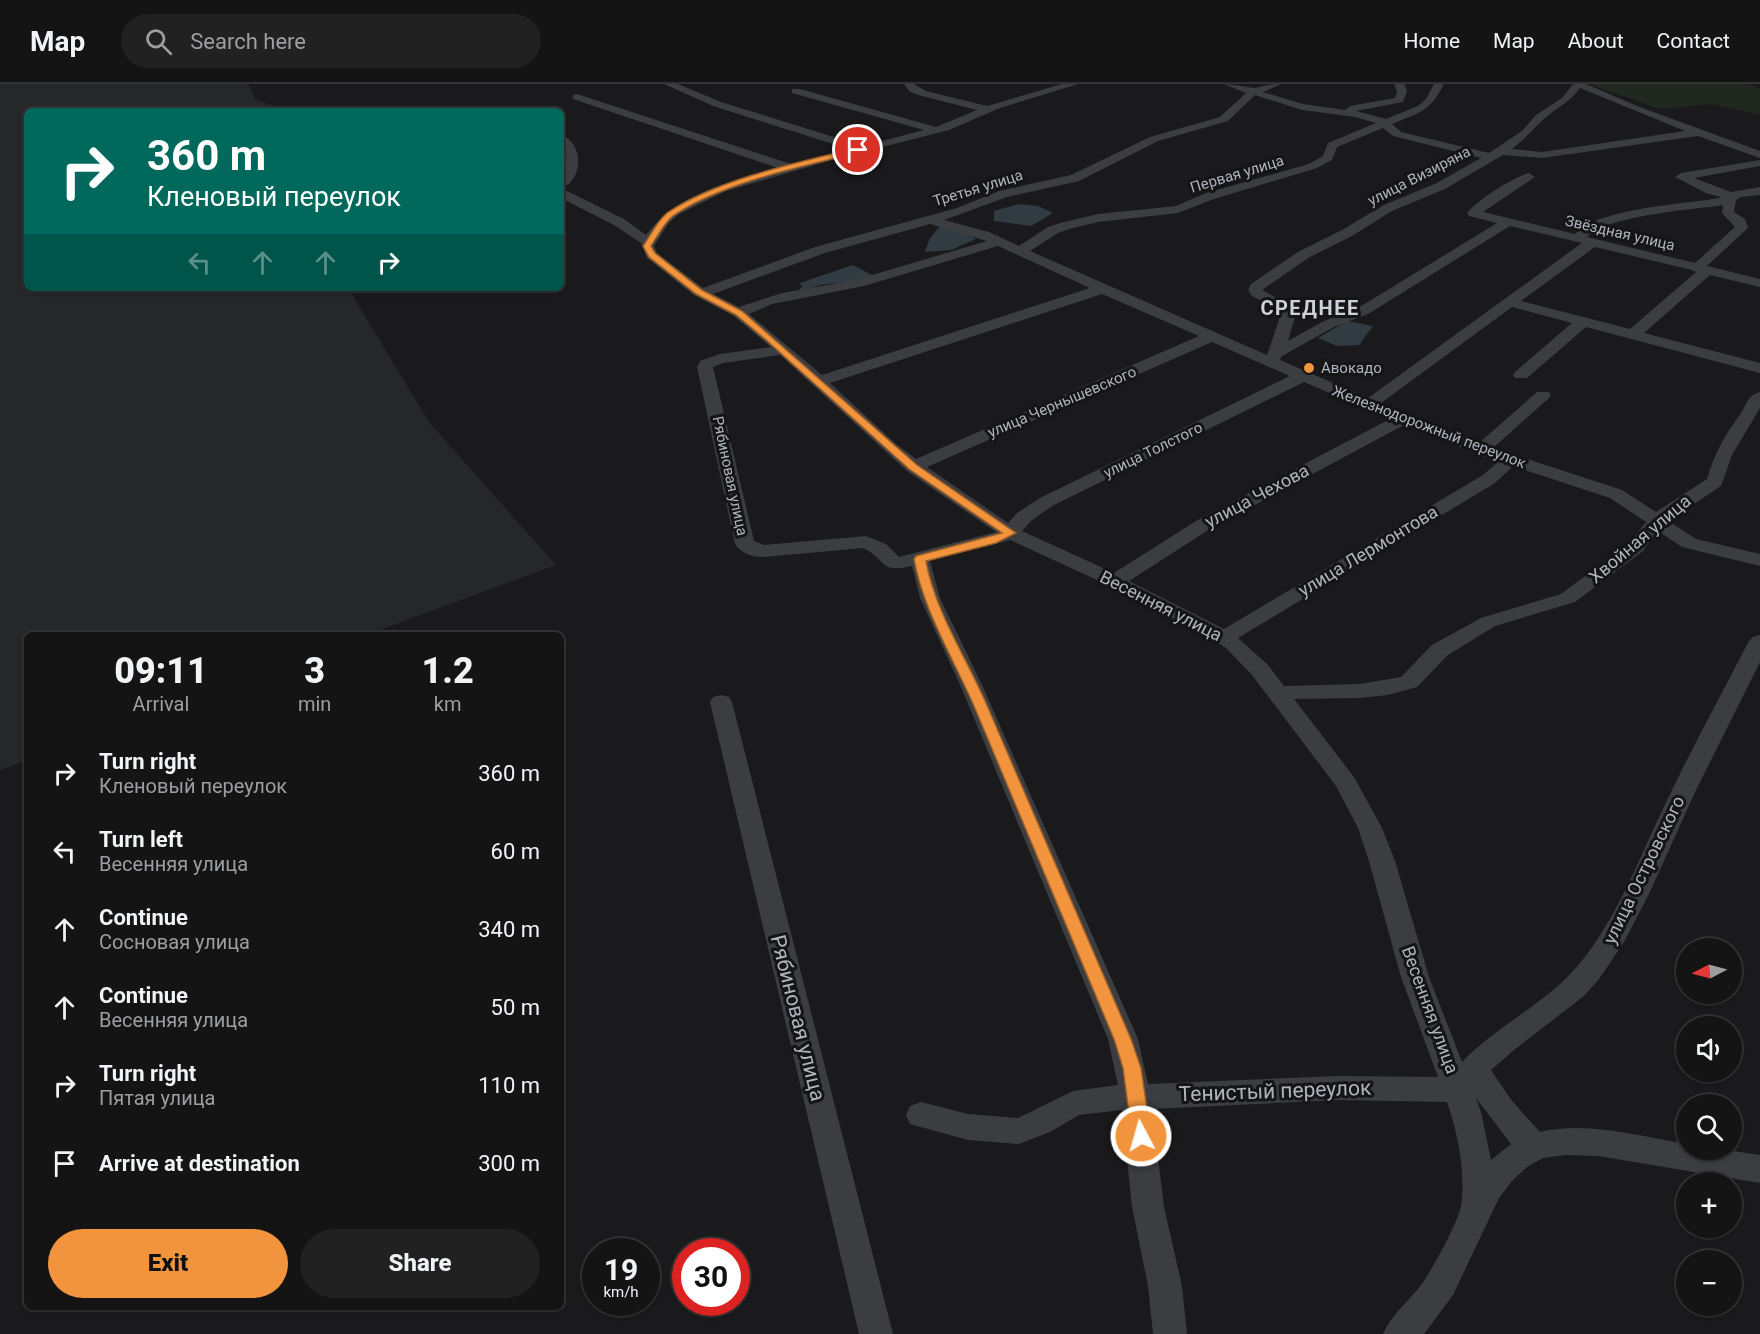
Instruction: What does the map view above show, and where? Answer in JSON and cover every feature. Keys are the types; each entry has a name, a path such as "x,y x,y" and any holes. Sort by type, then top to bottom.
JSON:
{"street":[{"path":"669,84 717,104 862,150"},
{"path":"909,84 922,93 989,110"},
{"path":"702,293 652,255 647,246 663,221 683,206 732,185 937,131 989,110 1073,84"},
{"path":"1229,84 1302,107 1355,114 1385,123 1397,134 1496,154 1542,155 1700,132"},
{"path":"1252,92 1276,84"},
{"path":"1334,111 1399,100 1402,91 1399,84"},
{"name":"Первая улица","path":"1020,251 1053,230 1065,226 1098,218 1178,209 1210,196 1313,166 1328,158 1332,145 1337,142 1422,108 1430,101 1439,84"},
{"path":"1496,154 1526,133 1540,117 1566,100 1578,84 1633,108 1760,155"},
{"path":"796,91 937,131"},
{"name":"Третья улица","path":"702,293 812,252 971,208 1003,194 1075,178 1154,139 1224,119 1252,92"},
{"path":"577,98 790,168"},
{"path":"564,140 572,147 573,154 567,178 564,181"},
{"name":"улица Визиряна","path":"1273,357 1290,309 1257,293 1256,287 1303,255 1347,233 1388,207 1442,186 1496,154"},
{"path":"1760,163 1681,177 1731,196 1760,203"},
{"name":"Звёздная улица","path":"1529,177 1473,213 1584,242 1760,283"},
{"path":"1368,405 1509,302 1584,242 1584,230 1597,224 1723,201 1731,196 1760,191"},
{"path":"564,194 619,222 648,242"},
{"path":"1632,335 1742,228 1740,222 1728,213 1731,196"},
{"name":"Железнодорожный переулок","path":"931,220 973,230 1212,336 1273,357 1302,376 1368,405 1481,450 1616,494 1689,543 1760,560"},
{"path":"1273,357 1329,324 1363,311 1507,222"},
{"path":"739,313 759,303 859,283 976,247 1001,242"},
{"path":"819,381 1103,289"},
{"name":"Весенняя улица","path":"702,293 739,313 784,350 913,467 959,500 1011,533 1115,581 1224,638 1248,657 1279,693 1346,783 1370,828 1382,861 1415,977 1466,1079"},
{"path":"1509,302 1760,368"},
{"path":"1521,375 1582,322"},
{"name":"улица Чернышевского","path":"913,467 999,428 1117,381 1212,336"},
{"name":"Рябиновая улица","path":"784,350 712,361 705,367 745,544 755,551 764,551 866,542 907,561"},
{"name":"улица Толстого","path":"1011,533 1024,517 1046,502 1302,376"},
{"path":"1481,450 1543,395"},
{"name":"Хвойная улица","path":"1279,693 1360,691 1388,688 1409,682 1440,650 1488,622 1568,598 1636,547 1656,521 1715,482 1723,455 1738,427 1747,418 1754,403 1760,397"},
{"name":"улица Чехова","path":"1115,581 1203,525 1403,419"},
{"name":"улица Лермонтова","path":"1224,638 1497,474 1508,459"},
{"path":"1011,533 992,541 907,561 930,598 963,667 1112,1011 1132,1068 1137,1096 1143,1172 1170,1312 1170,1334"},
{"name":"улица Островского","path":"1466,1079 1491,1050 1577,985 1599,958 1629,908 1696,764 1760,641"},
{"name":"Рябиновая улица","path":"721,702 876,1334"},
{"path":"1466,1079 1521,1136 1535,1147"},
{"path":"1466,1079 1478,1172 1477,1207"},
{"name":"Тенистый переулок","path":"921,1115 968,1127 1019,1131 1039,1124 1072,1104 1137,1096 1250,1094 1466,1079"},
{"path":"1400,1334 1441,1284 1477,1207 1494,1179 1506,1165 1535,1147 1573,1142 1607,1143 1760,1169"}],"shaded area":[{"path":"0,84 248,84 255,99 279,108 24,108 24,291 350,291 429,422 556,565 374,632 24,632 24,761 0,770"},
{"path":"1588,84 1748,84 1760,89 1760,115 1712,104 1660,109"},
{"path":"1019,204 1038,206 1053,213 1031,226 994,221 994,211"},
{"path":"955,226 976,239 951,250 925,252 930,238 939,227"},
{"path":"853,265 872,275 856,281 823,284 806,291 799,290 802,287 800,283"},
{"path":"1347,321 1373,326 1359,345 1337,346 1318,338"}],"place":[{"name":"Авокадо","path":"1309,368"}],"district":[{"name":"СРЕДНЕЕ","path":"1310,308"}],"route":[{"path":"858,150 742,181 683,206 663,221 650,238 648,250 699,292 739,313 819,381 913,467 1011,533 992,541 920,559 922,574 930,598 963,667 1123,1039 1132,1068 1141,1136"}]}
